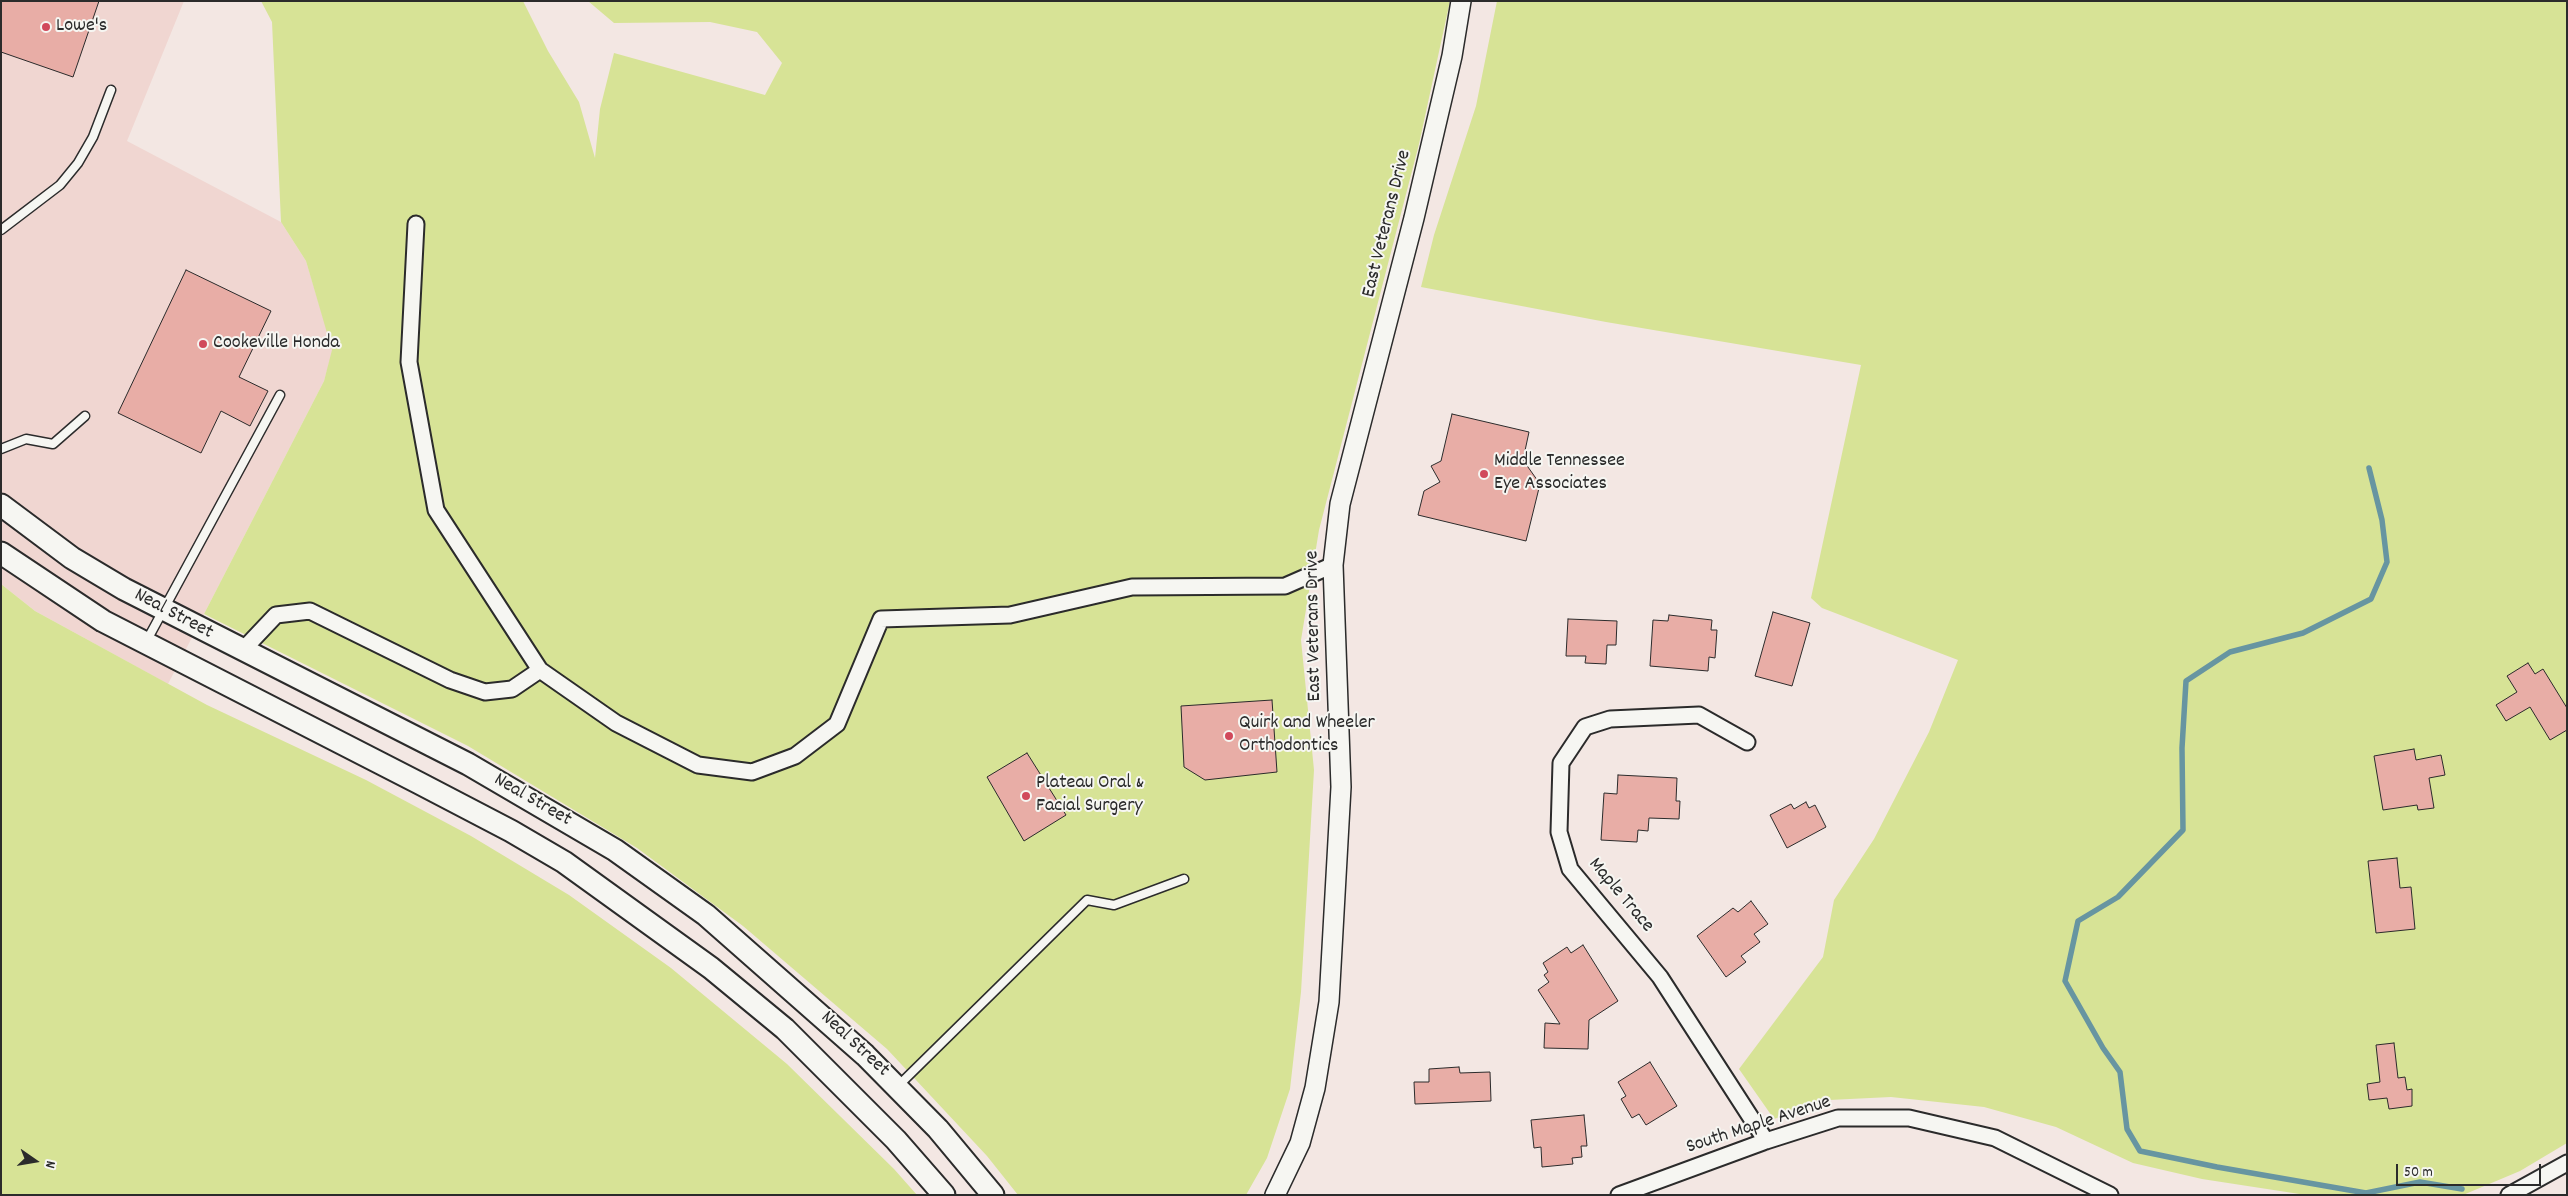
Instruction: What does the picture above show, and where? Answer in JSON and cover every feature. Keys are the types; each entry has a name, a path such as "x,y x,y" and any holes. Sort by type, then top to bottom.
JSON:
{"main road":[{"name":"Neal Street","path":"1,505 72,558 162,611 468,764 520,792 615,850 706,915 800,995 866,1055 938,1129 992,1195"},
{"name":"Neal Street","path":"1,553 95,616 145,644 419,782 511,831 564,862 711,968 786,1029 896,1140 944,1195"}],"street":[{"name":"East Veterans Drive","path":"1274,1195 1300,1143 1315,1088 1329,1002 1341,787 1333,565 1340,504 1414,218 1452,56 1461,1"},
{"path":"416,224 409,362 436,510 540,670 616,723 698,766 752,772 795,756 837,724 881,619 1010,616 1132,587 1284,586 1333,565"},
{"path":"242,651 276,615 310,611 450,680 486,692 512,688 540,670"},
{"name":"Maple Trace","path":"1746,742 1699,715 1610,719 1585,728 1561,763 1559,832 1570,869 1660,977 1766,1141"},
{"name":"South Maple Avenue","path":"1619,1195 1766,1141 1838,1118 1910,1118 1995,1138 2110,1195"},
{"path":"2510,1195 2567,1164"}],"lane":[{"path":"1,230 60,185 78,163 93,137 111,90"},
{"path":"145,644 280,395"},
{"path":"1,449 26,439 54,444 85,416"},
{"path":"897,1087 1087,900 1114,905 1184,878"}],"shaded area":[{"path":"1,1 184,1 127,141 281,222 306,261 333,350 324,381 168,684 35,611 1,584"}],"green space":[{"path":"261,1 523,1 548,51 579,102 595,158 600,109 614,53 765,95 782,63 757,32 710,22 614,23 588,1 1450,1 1419,144 1319,530 1301,640 1314,770 1301,992 1290,1089 1267,1158 1246,1195 1018,1195 987,1156 887,1049 743,926 637,848 468,746 204,614 324,381 332,350 306,261 281,222 272,22"},
{"path":"1497,1 2567,1 2567,1143 2520,1171 2463,1195 2306,1195 2202,1179 2133,1163 2056,1127 1984,1107 1891,1097 1829,1100 1774,1119 1739,1069 1823,957 1834,900 1874,839 1929,732 1958,660 1822,608 1811,598 1861,365 1606,322 1421,287 1434,235 1476,106"},
{"path":"1,584 35,611 207,705 366,780 471,836 569,895 671,968 787,1064 894,1169 917,1195 1,1195"}],"building":[{"name":"Lowe's","path":"1,1 99,1 73,77 1,52"},
{"name":"Cookeville Honda","path":"186,270 271,311 239,377 268,391 250,426 221,411 201,453 118,413"},
{"name":"Middle Tennessee Eye Associates","path":"1452,414 1529,432 1523,460 1540,484 1526,541 1418,515 1424,491 1440,482 1431,466 1441,461"},
{"path":"1773,612 1810,623 1792,686 1755,676"},
{"path":"1669,615 1712,620 1711,630 1717,630 1715,658 1709,657 1708,671 1650,666 1653,620 1668,621"},
{"path":"1568,619 1617,621 1616,645 1607,645 1606,664 1585,663 1586,656 1566,656"},
{"path":"2528,663 2535,674 2543,669 2567,708 2567,730 2550,740 2530,707 2506,721 2496,705 2517,692 2507,676"},
{"name":"Quirk and Wheeler Orthodontics","path":"1272,700 1277,772 1205,780 1184,767 1181,706"},
{"path":"2414,749 2416,760 2441,755 2445,775 2429,778 2434,808 2418,810 2417,805 2383,810 2374,756"},
{"name":"Plateau Oral & Facial Surgery","path":"1027,753 1066,815 1024,841 987,777"},
{"path":"1618,775 1677,778 1676,801 1680,801 1679,819 1649,818 1648,831 1638,830 1637,842 1601,840 1604,793 1617,794"},
{"path":"1806,802 1809,808 1815,805 1826,827 1787,848 1770,815 1791,804 1794,809"},
{"path":"2397,858 2400,888 2411,887 2415,929 2376,933 2368,861"},
{"path":"1751,901 1768,924 1754,934 1760,942 1741,956 1746,962 1726,977 1697,936 1733,908 1738,912"},
{"path":"1583,945 1618,1001 1589,1020 1588,1049 1544,1048 1545,1023 1560,1024 1538,990 1549,982 1544,975 1548,972 1543,963 1567,947 1571,953"},
{"path":"2394,1043 2398,1078 2405,1077 2407,1090 2412,1089 2412,1106 2389,1109 2387,1098 2369,1100 2367,1084 2380,1082 2376,1045"},
{"path":"1650,1062 1677,1106 1646,1125 1639,1114 1632,1118 1621,1099 1626,1096 1618,1082"},
{"path":"1459,1067 1460,1073 1490,1072 1491,1101 1415,1104 1414,1082 1429,1082 1429,1069"},
{"path":"1584,1115 1587,1146 1581,1146 1582,1157 1572,1158 1573,1164 1542,1167 1541,1147 1534,1148 1531,1120"}],"waterway":[{"path":"2369,468 2382,520 2387,562 2371,599 2303,633 2230,652 2186,681 2182,748 2183,830 2118,897 2078,921 2065,981 2103,1048 2120,1072 2127,1129 2140,1151 2217,1167 2366,1193 2420,1182 2462,1189"}],"place":[{"name":"Lowe's","path":"46,27"},
{"name":"Cookeville Honda","path":"203,344"},
{"name":"Middle Tennessee Eye Associates","path":"1484,474"},
{"name":"Quirk and Wheeler Orthodontics","path":"1229,736"},
{"name":"Plateau Oral & Facial Surgery","path":"1026,796"}]}
